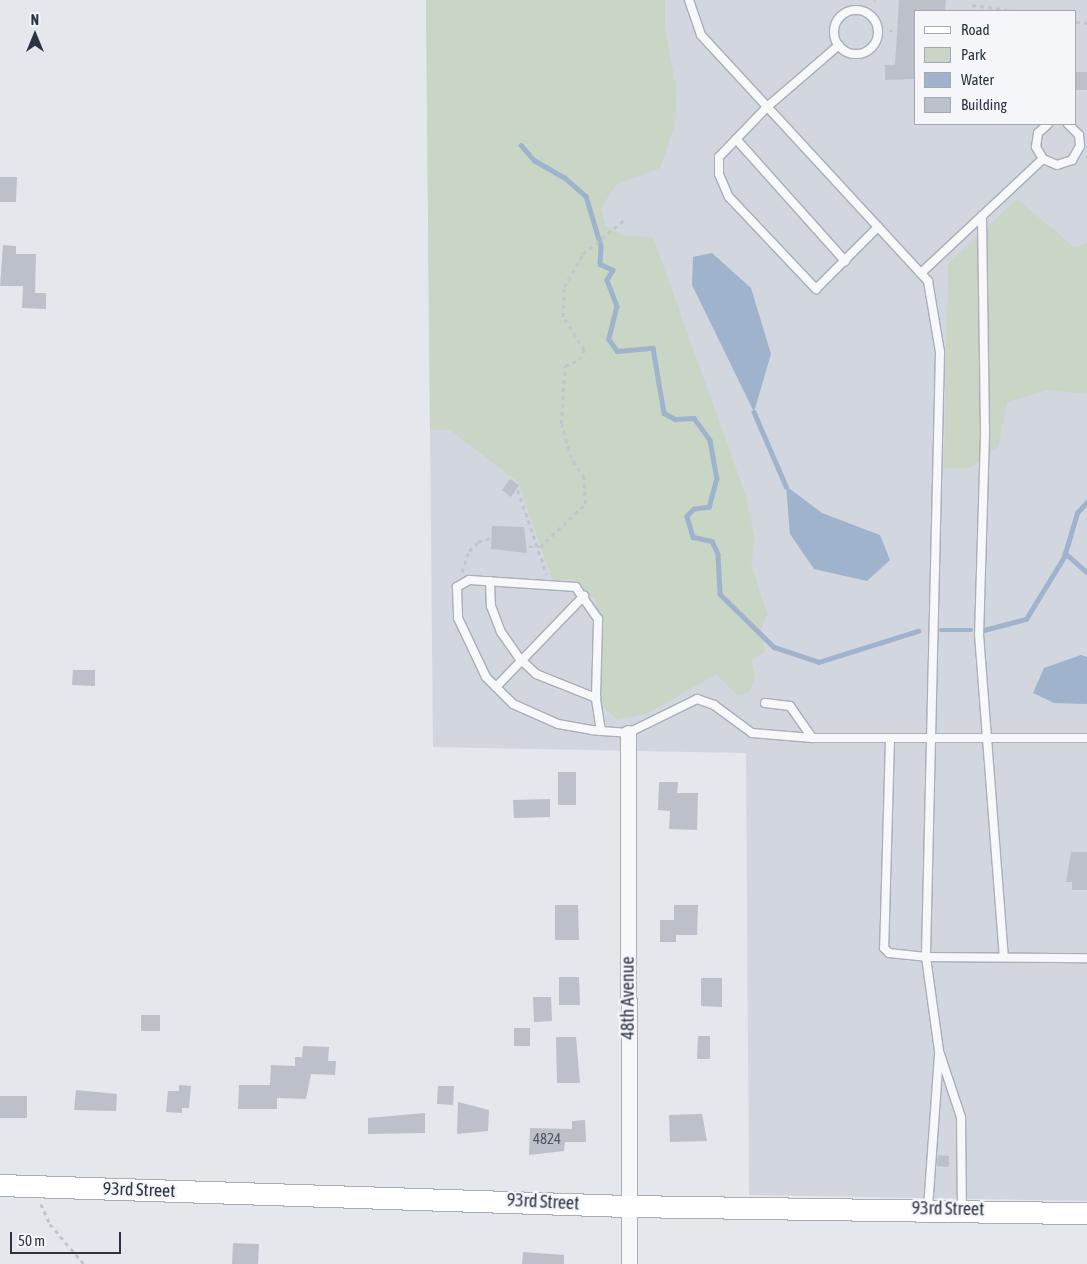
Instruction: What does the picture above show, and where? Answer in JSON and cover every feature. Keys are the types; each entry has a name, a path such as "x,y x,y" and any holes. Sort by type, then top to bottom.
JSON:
{"street":[{"name":"48th Avenue","path":"628,733 629,1264"},
{"name":"93rd Street","path":"0,1185 628,1206 928,1208 1087,1213"}],"lane":[{"path":"690,0 701,35 928,281 940,352 926,957 939,1051 961,1117 962,1209"},
{"path":"858,10 872,16 878,36 871,48 858,53 839,45 834,32 839,18 858,10"},
{"path":"839,45 767,107 719,157 719,174 729,197 816,290 878,227"},
{"path":"1047,125 1036,142 1043,159 1052,164 1067,163 1083,146 1078,135 1069,125"},
{"path":"736,139 845,261"},
{"path":"920,273 1043,159"},
{"path":"982,216 985,435 979,634 1004,957"},
{"path":"601,731 596,698 598,619 584,596 567,583 490,581 461,584 457,587 458,618 469,647 496,687 513,704 558,724 601,731 628,733 697,699 714,705 752,733 812,738 932,740 988,737 1087,738"},
{"path":"490,581 491,606 501,632 522,661 536,674 596,698"},
{"path":"496,687 584,596"},
{"path":"764,703 790,706 812,738"},
{"path":"890,739 884,948 889,953 926,957 1087,958"},
{"path":"928,1208 939,1051"}],"path":[{"path":"972,5 1010,10"},
{"path":"889,31 896,32"},
{"path":"529,547 540,547 574,518 587,491 561,424 565,366 579,360 584,350 563,317 564,287 591,247 624,220"},
{"path":"518,490 540,547 549,583"},
{"path":"461,584 469,551 478,542 490,538"},
{"path":"33,1186 50,1224 84,1264"}],"shaded area":[{"path":"426,0 1087,0 1087,1201 749,1195 746,753 433,747"}],"green space":[{"path":"426,0 665,0 665,27 677,93 674,128 660,168 616,185 601,208 605,225 624,236 653,237 747,499 755,542 751,563 767,614 761,628 765,652 751,660 755,678 749,692 738,696 716,674 649,713 617,720 602,705 596,600 575,580 552,579 518,482 450,430 430,430"},
{"path":"1017,199 1074,247 1087,243 1087,394 1047,390 1007,402 998,447 970,468 944,468 948,264"}],"water":[{"path":"712,253 751,288 771,354 754,412 692,285 693,257"},
{"path":"786,486 822,513 880,535 890,560 867,581 814,569 790,534"},
{"path":"1081,655 1087,657 1087,704 1054,703 1033,693 1044,668"}],"building":[{"path":"899,0 946,0 945,10 914,10 914,79 885,80 885,65 895,65"},
{"path":"1077,72 1087,72 1087,90 1077,90"},
{"path":"0,177 17,177 16,202 0,202"},
{"path":"3,245 16,246 16,254 36,254 35,293 46,293 46,309 22,308 23,286 0,286"},
{"path":"510,479 519,485 511,497 502,490"},
{"path":"492,526 524,527 527,553 491,549"},
{"path":"73,670 95,670 95,686 72,685"},
{"path":"558,772 576,772 576,805 558,805"},
{"path":"659,782 678,782 677,793 698,793 697,830 669,829 670,811 658,810"},
{"path":"550,799 550,817 514,818 513,800"},
{"path":"1071,852 1087,852 1087,890 1072,890 1072,882 1066,882"},
{"path":"555,905 578,905 579,940 555,940"},
{"path":"674,905 698,905 697,935 676,935 676,942 660,942 660,920 674,920"},
{"path":"559,977 579,977 580,1005 559,1005"},
{"path":"701,978 722,978 722,1007 701,1006"},
{"path":"533,997 551,997 552,1021 534,1022"},
{"path":"141,1015 160,1015 160,1031 141,1031"},
{"path":"514,1028 530,1028 530,1046 514,1046"},
{"path":"698,1036 710,1036 710,1059 697,1059"},
{"path":"556,1037 576,1037 580,1083 557,1083"},
{"path":"303,1046 329,1047 328,1061 336,1061 335,1075 311,1074 306,1099 277,1098 277,1109 238,1109 239,1085 270,1085 271,1065 295,1066 295,1057 302,1057"},
{"path":"179,1085 191,1086 189,1108 182,1108 182,1113 166,1112 168,1091 179,1091"},
{"path":"438,1086 454,1086 453,1105 437,1104"},
{"path":"76,1090 117,1094 116,1111 74,1110"},
{"path":"0,1096 27,1096 27,1118 0,1118"},
{"path":"458,1102 489,1110 488,1131 457,1134"},
{"path":"425,1113 425,1133 368,1134 368,1118"},
{"path":"702,1114 707,1141 670,1142 669,1115"},
{"path":"585,1120 586,1142 565,1142 564,1151 529,1155 530,1128 572,1129 572,1121"},
{"path":"938,1155 949,1156 949,1167 937,1166"},
{"path":"233,1243 259,1244 258,1264 232,1264"},
{"path":"523,1252 564,1255 564,1264 522,1264"}],"waterway":[{"path":"521,145 534,160 564,177 586,196 601,246 600,264 613,270 607,280 617,306 609,339 617,351 653,348 664,413 675,419 694,418 710,440 717,478 709,507 694,509 687,516 693,537 712,541 718,554 720,594 774,647 819,662 918,631"},
{"path":"754,412 786,486"},
{"path":"984,630 1026,619 1064,557 1077,513 1087,502"},
{"path":"1065,553 1087,572"},
{"path":"941,630 971,630"}]}
